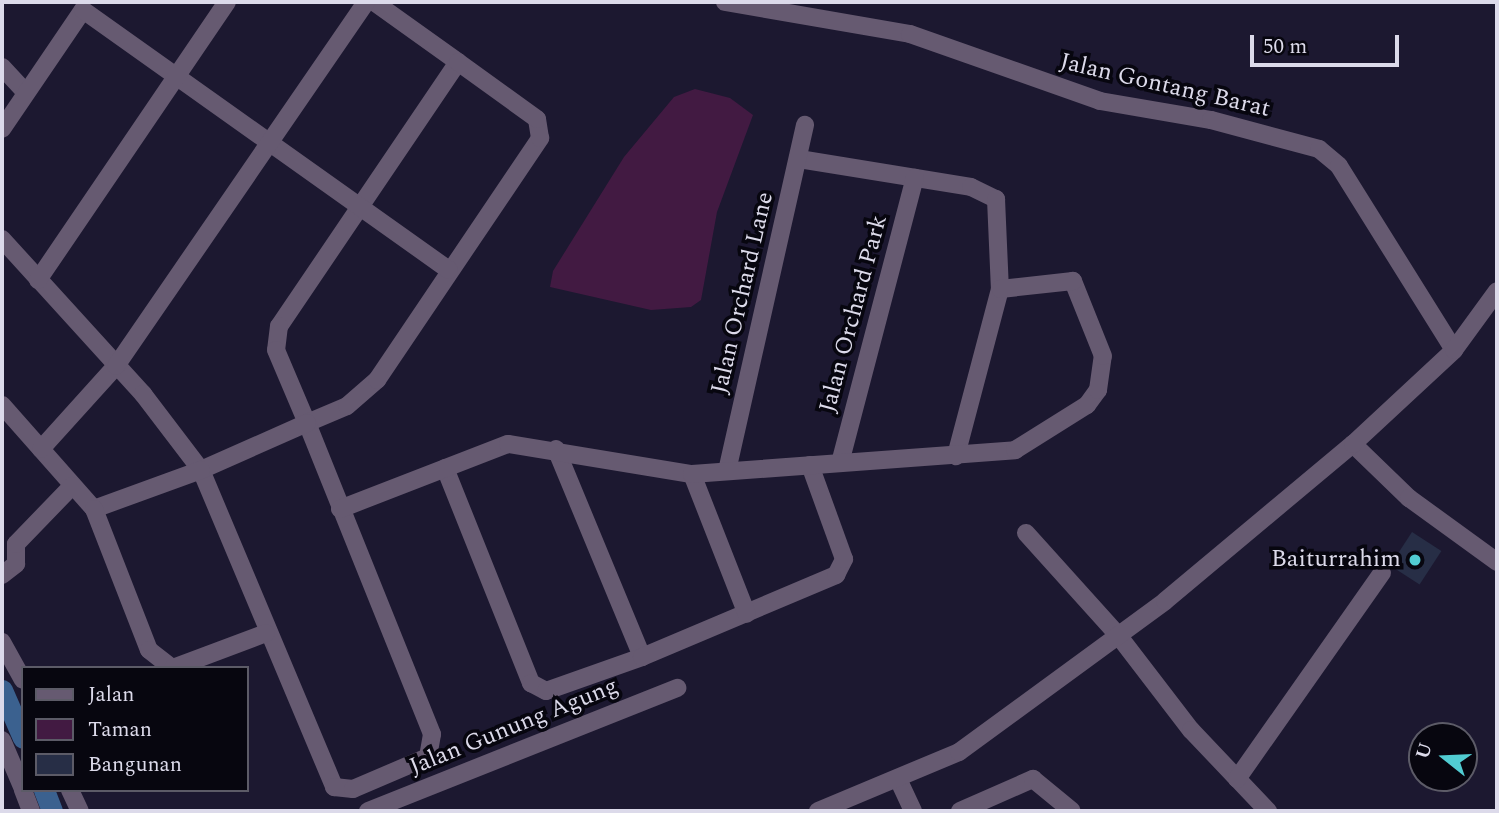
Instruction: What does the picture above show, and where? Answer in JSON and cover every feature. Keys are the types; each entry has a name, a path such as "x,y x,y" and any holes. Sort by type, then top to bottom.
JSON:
{"street":[{"path":"38,279 227,2"},
{"path":"41,449 116,366 268,140 366,2"},
{"path":"94,509 201,470 364,395 542,130 528,111 374,2"},
{"name":"Jalan Gontang Barat","path":"725,2 910,34 1100,101 1211,120 1319,149 1339,166 1454,350"},
{"path":"2,129 80,6 173,78 268,140 449,270"},
{"path":"2,239 116,366 201,470 266,633 334,787 354,789 428,757 432,734 281,365 276,337 358,205 458,62"},
{"path":"2,67 26,93"},
{"name":"Jalan Orchard Lane","path":"727,471 805,125"},
{"path":"799,159 971,187 996,199 1000,289 956,456"},
{"name":"Jalan Orchard Park","path":"840,463 915,178"},
{"path":"340,509 508,444 556,449 692,474 997,455 1021,447 1087,405 1098,390 1103,356 1073,281 1000,289"},
{"path":"818,811 899,781 990,733 1210,566 1353,444 1454,350 1497,291"},
{"path":"2,405 94,509 149,650 170,666"},
{"path":"1353,444 1409,498 1497,562"},
{"path":"556,449 642,657"},
{"path":"445,468 537,689 557,690 747,614 842,568 841,548 810,465"},
{"path":"692,474 747,614"},
{"path":"2,575 16,564 9,542 72,486"},
{"path":"1026,533 1118,635 1170,706 1268,811"},
{"path":"1237,779 1382,573"},
{"path":"178,666 266,633"},
{"path":"2,642 21,676"},
{"name":"Jalan Gunung Agung","path":"368,811 677,688"},
{"path":"2,740 21,785"},
{"path":"960,811 1033,779 1072,811"},
{"path":"899,781 913,811"},
{"path":"24,792 31,811"},
{"path":"71,792 79,811"}],"green space":[{"path":"695,89 730,98 753,115 717,212 701,300 691,307 651,310 550,287 553,271 624,157 674,97"}],"building":[{"name":"Baiturrahim","path":"1412,532 1441,551 1420,585 1390,566"}],"waterway":[{"path":"2,690 21,733"},
{"path":"45,792 52,811"}],"place":[{"name":"Baiturrahim","path":"1415,560"}]}
